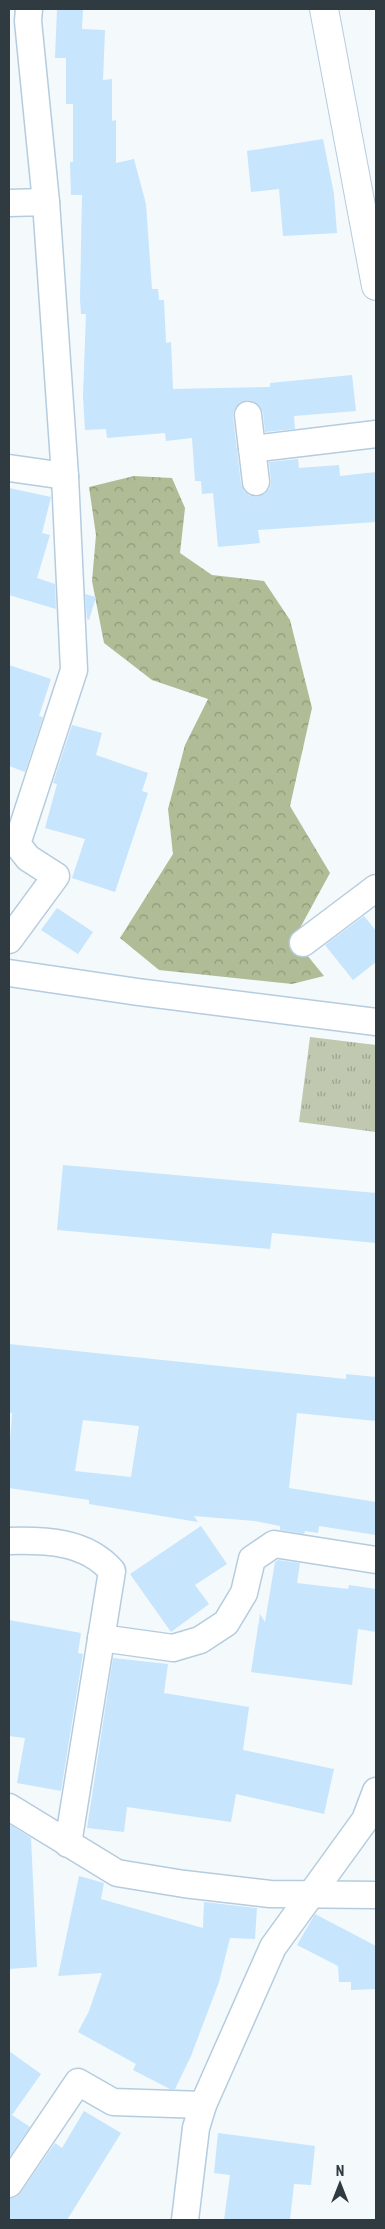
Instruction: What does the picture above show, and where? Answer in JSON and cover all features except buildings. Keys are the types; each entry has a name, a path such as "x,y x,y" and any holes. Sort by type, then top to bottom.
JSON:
{"street":[{"path":"9,940 56,876 28,858 17,844 74,670 65,476 46,202 28,21 29,9"},
{"path":"324,9 376,286"},
{"path":"9,203 46,202"},
{"path":"248,415 256,482"},
{"path":"252,449 376,434"},
{"path":"9,468 65,476"},
{"path":"303,943 376,888"},
{"path":"9,973 138,992 376,1022"},
{"path":"9,1541 39,1540 70,1544 104,1562 112,1571 68,1844"},
{"path":"101,1638 173,1648 200,1640 226,1623 244,1593 252,1560 274,1544 376,1560"},
{"path":"184,2220 196,2128 203,2104 273,1947 365,1820 376,1792"},
{"path":"9,1807 116,1873 184,1884 270,1894 376,1895"},
{"path":"9,2184 78,2082 112,2102 203,2104"}],"green space":[{"path":"134,476 172,478 185,508 180,553 212,575 264,581 290,620 312,708 290,806 330,873 294,939 324,976 292,984 159,970 120,938 173,854 168,809 185,745 208,699 152,680 104,643 92,581 96,535 89,487"},
{"path":"310,1037 376,1045 376,1132 299,1122"}]}
